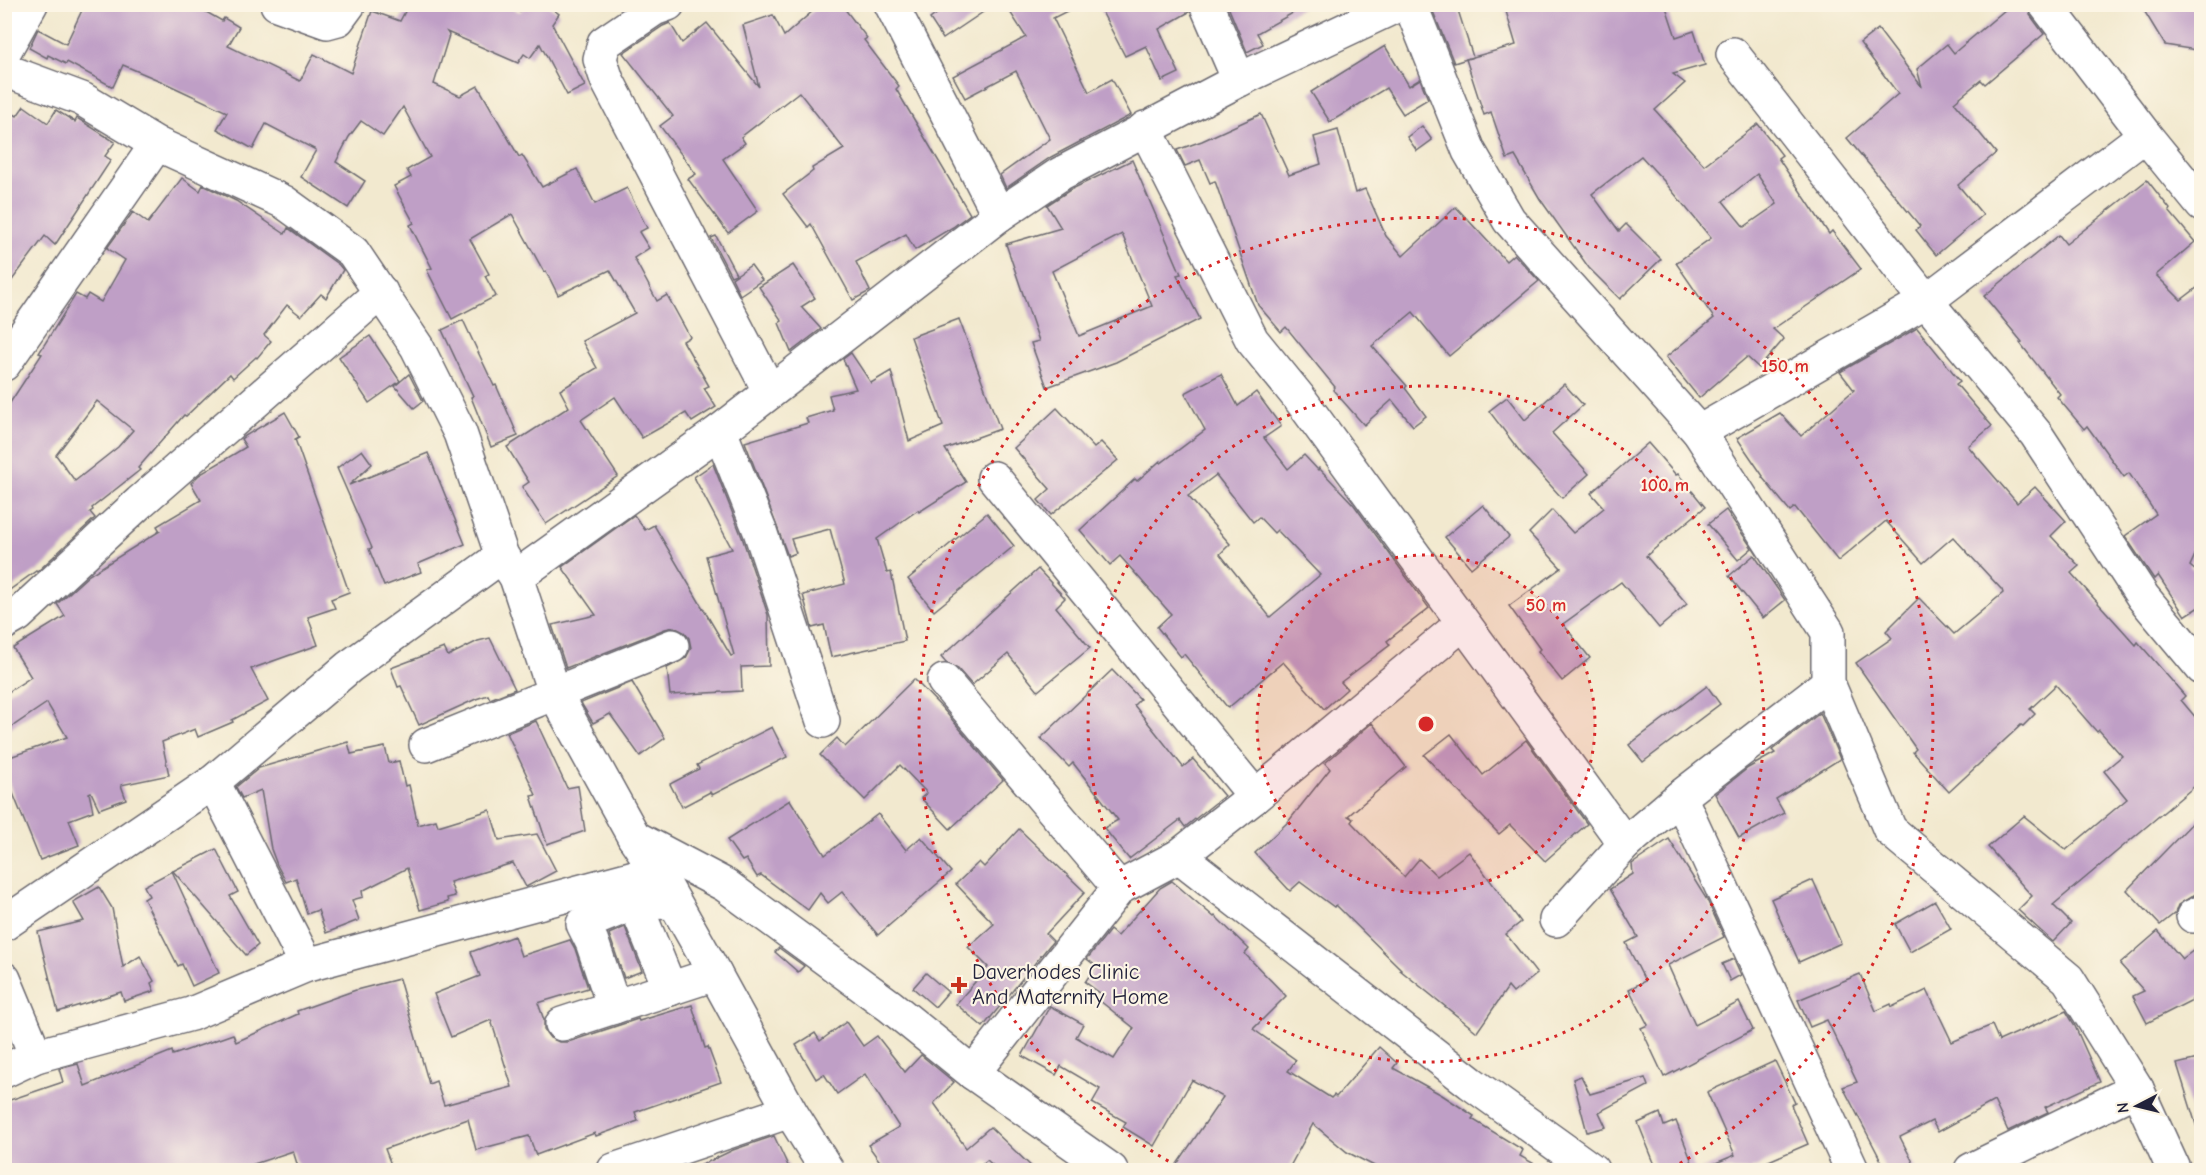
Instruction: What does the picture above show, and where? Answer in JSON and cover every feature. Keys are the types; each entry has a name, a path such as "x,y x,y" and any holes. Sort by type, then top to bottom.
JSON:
{"street":[{"path":"4,52 31,4"},
{"path":"277,4 327,22 338,19 349,4"},
{"path":"668,4 654,9 604,43 600,59 607,80 770,392"},
{"path":"891,4 999,215"},
{"path":"1206,4 1239,80"},
{"path":"4,924 213,782 349,667 720,431 999,215 1060,174 1239,80 1400,4"},
{"path":"1410,4 1469,151 1509,220 1700,432 1828,632 1828,683 1890,830 2068,979 2137,1089 2174,1170"},
{"path":"2046,4 2145,135 2202,205"},
{"path":"1733,54 1926,301 2036,434 2143,597 2199,660"},
{"path":"4,70 82,99 157,144 284,202 352,252 417,346 460,433 554,692 634,837 657,872 715,974 790,1111 827,1170"},
{"path":"1145,128 1252,340 1300,399 1462,624 1625,844"},
{"path":"1700,432 1926,301 2145,135"},
{"path":"4,364 157,144"},
{"path":"4,623 18,615 140,502 381,292"},
{"path":"720,431 760,531 823,721"},
{"path":"993,478 1243,780 1253,798"},
{"path":"973,1073 1119,888 1179,856 1253,798 1462,624"},
{"path":"426,745 672,646"},
{"path":"944,681 1119,888"},
{"path":"1556,920 1625,844 1680,797 1828,683"},
{"path":"213,782 307,964"},
{"path":"1680,797 1852,1170"},
{"path":"634,837 725,885 890,1006 973,1073 1111,1170"},
{"path":"1179,856 1471,1083 1592,1170"},
{"path":"4,1071 36,1056 191,1014 307,964 657,872"},
{"path":"614,1007 592,942 583,924 635,903 674,902"},
{"path":"635,903 670,989"},
{"path":"562,1024 715,974"},
{"path":"4,979 36,1056"},
{"path":"1971,1170 2137,1089"},
{"path":"614,1170 790,1111"}],"building":[{"path":"85,4 192,4 222,21 224,18 239,27 228,46 300,81 314,54 351,73 372,11 400,21 409,4 503,4 520,12 525,4 546,4 559,14 552,24 585,86 567,95 540,44 530,58 524,54 518,63 447,32 449,35 434,84 460,96 478,86 519,157 522,155 542,187 577,169 595,204 627,188 647,228 639,232 649,248 634,258 657,301 667,295 690,337 683,341 709,386 704,388 716,407 692,422 686,413 642,438 615,397 581,420 618,476 546,524 522,487 529,482 507,447 569,407 560,390 597,368 582,341 635,313 610,270 558,295 512,214 470,239 489,274 485,276 496,296 452,319 427,270 432,268 410,225 414,223 394,186 411,177 407,170 430,157 403,107 383,136 361,121 349,137 336,162 365,181 348,208 301,177 316,150 266,124 253,149 217,129 227,112 163,82 123,65 113,87 67,62 66,64 48,55 47,58 29,48 38,29 66,44"},
{"path":"821,4 841,4 867,38 864,40 899,86 896,89 970,214 915,250 906,234 856,262 870,291 853,300 811,224 808,227 783,194 813,171 812,168 844,149 799,92 741,137 745,143 723,159 758,211 728,233 688,179 696,174 660,126 673,116 623,53 670,23 682,43 707,23 759,87 743,25 773,15 784,36"},
{"path":"934,4 995,4 943,39 930,19 939,12"},
{"path":"1005,4 1081,4 1053,18 1089,92 1112,79 1131,115 1051,157 1006,188 1000,175 1050,139 1016,71 965,98 953,76 1026,37"},
{"path":"1098,4 1188,4 1189,12 1159,29 1179,73 1162,81 1146,46 1125,56"},
{"path":"1227,4 1309,4 1257,33 1263,44 1247,52"},
{"path":"1430,4 1456,4 1473,57 1454,63"},
{"path":"1513,4 1665,4 1676,37 1694,31 1705,65 1673,74 1685,83 1655,110 1704,165 1758,124 1782,155 1778,158 1829,234 1832,231 1861,269 1773,329 1784,339 1759,368 1747,357 1699,398 1666,357 1714,318 1676,263 1711,238 1641,156 1592,194 1619,231 1626,224 1661,259 1620,299 1589,268 1540,199 1515,156 1507,159 1491,112 1484,115 1466,59 1516,45 1505,8","holes":["1757,174 1777,204 1744,227 1723,201"]},
{"path":"2012,4 2027,4 2030,15 2044,34 1985,84 1981,80 1954,102 1996,153 1958,185 1983,215 1936,255 1916,230 1920,226 1847,138 1898,94 1860,43 1878,29 1922,87 1917,69 1947,44 1954,53"},
{"path":"2140,4 2202,4 2196,50 2165,45"},
{"path":"1385,46 1409,86 1420,79 1428,99 1403,114 1386,88 1330,122 1311,92"},
{"path":"24,106 48,123 56,110 75,122 77,118 115,142 105,156 111,160 55,245 45,236 4,291 4,108 17,116"},
{"path":"1261,114 1289,175 1321,164 1314,137 1338,130 1355,193 1365,189 1386,236 1403,256 1456,207 1506,261 1514,254 1539,281 1449,356 1413,312 1372,346 1407,386 1405,388 1426,416 1413,426 1392,400 1364,425 1333,390 1335,387 1286,327 1281,332 1258,305 1215,181 1210,183 1200,160 1185,166 1177,150"},
{"path":"1422,126 1432,140 1417,151 1407,137"},
{"path":"1132,160 1181,274 1177,275 1200,319 1116,362 1047,387 1031,343 1039,341 1006,244 1061,228 1047,205 1070,190","holes":["1122,234 1152,306 1079,336 1052,271"]},
{"path":"182,178 200,191 203,185 236,201 285,234 288,228 343,270 326,298 321,294 301,316 287,305 264,335 271,341 257,358 233,378 230,374 186,416 184,415 138,468 140,470 92,508 90,512 95,518 37,572 4,594 4,412 42,354 39,353 76,294 85,299 88,294 101,302 125,260 107,248 133,212 148,223","holes":["97,401 133,430 118,447 75,481 56,455"]},
{"path":"2147,180 2195,242 2156,275 2181,300 2202,284 2202,540 2190,566 2202,576 2202,605 2185,616 2158,575 2154,579 2125,536 2156,514 2129,473 2124,477 2087,426 2084,429 2057,397 2060,394 2020,343 2022,342 1984,296 2059,235 2066,244"},
{"path":"716,236 736,274 731,276 711,238"},
{"path":"751,265 762,280 740,295 732,278"},
{"path":"793,265 815,298 801,307 821,329 791,352 779,323 782,321 759,287"},
{"path":"959,319 1000,429 945,449 966,482 919,512 918,510 877,539 887,573 891,572 905,641 831,657 824,625 812,628 803,595 845,584 830,529 791,539 796,553 788,556 745,442 808,423 806,418 833,410 829,395 856,389 843,359 851,353 871,383 891,371 909,441 943,426 911,337"},
{"path":"463,320 494,386 496,385 518,436 491,447 471,397 473,396 442,330"},
{"path":"1917,328 1960,381 1956,384 1992,426 1968,446 2017,503 2035,487 2066,521 2051,536 2079,566 2071,573 2136,645 2138,642 2185,696 2181,700 2202,725 2202,780 2053,905 2071,923 2053,942 2018,910 2032,896 1988,847 2024,816 2066,850 2127,799 2104,771 2122,756 2099,730 2097,732 2056,685 2030,709 2035,714 2023,726 2021,725 1949,792 1913,752 1916,749 1856,663 1892,638 1886,631 1919,598 1954,634 2003,593 2002,590 1953,537 1923,563 1886,521 1838,561 1795,507 1790,511 1762,477 1737,438 1780,413 1801,436 1854,390 1840,372"},
{"path":"370,336 400,381 369,403 339,357"},
{"path":"409,374 423,401 414,408 395,386"},
{"path":"1221,374 1238,406 1256,392 1281,426 1264,438 1288,469 1304,455 1318,470 1319,468 1354,505 1429,608 1387,641 1390,645 1341,682 1347,689 1324,709 1283,662 1228,708 1184,654 1181,657 1157,627 1171,614 1120,556 1110,565 1080,530 1135,479 1137,481 1160,461 1161,463 1205,430 1185,393","holes":["1216,475 1253,522 1259,517 1274,533 1277,530 1320,575 1270,617 1220,554 1230,544 1188,496"]},
{"path":"1564,384 1583,405 1552,433 1589,474 1562,498 1521,453 1489,411 1507,397 1525,420"},
{"path":"1057,408 1094,448 1101,442 1118,460 1051,515 1038,500 1050,489 1014,448"},
{"path":"285,412 299,437 295,439 349,592 331,599 335,608 308,617 318,645 251,669 268,701 232,720 233,722 198,737 195,729 162,742 169,775 121,785 126,799 99,809 91,792 89,793 93,811 69,820 79,845 40,860 4,771 4,759 67,737 47,703 4,732 4,695 31,677 13,648 65,616 57,604 89,575 160,531 157,526 201,500 191,483 199,475 246,447 241,439"},
{"path":"1648,443 1705,507 1646,556 1687,604 1659,628 1621,582 1563,624 1590,658 1562,681 1538,651 1540,649 1509,606 1561,568 1529,533 1552,510 1573,533 1604,508 1591,493"},
{"path":"362,450 372,464 349,485 428,453 465,544 418,564 421,572 384,586 369,549 372,548 337,468"},
{"path":"713,464 742,537 768,615 769,666 741,667 742,691 670,695 667,668 686,658 691,648 689,638 684,632 674,627 566,668 552,625 596,615 562,567 634,515 645,530 654,525 731,656 734,655 706,556 732,549 694,477"},
{"path":"1483,505 1509,537 1471,568 1445,537"},
{"path":"1726,510 1752,548 1738,560 1708,524"},
{"path":"987,513 1014,546 934,611 908,579"},
{"path":"1754,555 1785,600 1763,618 1729,576"},
{"path":"1038,569 1065,598 1056,607 1090,648 1038,691 1008,654 972,685 958,669 946,663 941,657"},
{"path":"490,638 515,689 490,699 488,695 476,699 419,725 401,686 398,687 391,668 444,648 448,656 478,641"},
{"path":"1112,670 1140,699 1134,705 1183,767 1193,759 1224,796 1185,827 1180,820 1129,859 1104,828 1118,820 1073,763 1069,767 1041,738"},
{"path":"914,679 943,709 1003,780 950,829 921,798 927,793 900,765 865,800 820,755 837,738 845,747"},
{"path":"632,682 665,738 640,756 610,714 593,723 581,703"},
{"path":"1707,686 1720,704 1643,762 1629,745"},
{"path":"1820,713 1840,759 1776,799 1784,813 1739,838 1715,794 1748,768 1775,753 1772,750"},
{"path":"536,721 567,788 578,786 585,831 547,844 531,796 536,795 507,733"},
{"path":"1372,723 1406,767 1348,816 1353,819 1351,822 1404,877 1419,859 1437,876 1469,852 1521,922 1506,934 1537,974 1513,993 1508,987 1477,1032 1400,970 1336,905 1334,907 1300,882 1290,891 1255,853 1288,822 1330,769 1325,763"},
{"path":"772,727 787,757 712,795 710,792 682,807 670,784 699,769 697,765"},
{"path":"1451,734 1483,775 1526,740 1587,824 1545,861 1510,825 1499,834 1424,755"},
{"path":"348,742 351,754 385,747 389,763 399,761 405,786 409,785 418,825 436,820 438,826 490,810 499,840 537,834 556,871 526,887 513,863 450,882 455,896 447,898 448,902 420,910 407,868 362,891 363,897 352,900 359,920 326,933 318,910 307,914 296,878 286,882 277,865 271,849 261,790 242,798 236,787 259,768"},
{"path":"790,800 825,855 878,814 906,850 921,837 951,872 878,935 842,892 828,903 820,893 808,910 761,875 757,877 746,859 742,861 727,840"},
{"path":"2202,813 2202,890 2178,905 2175,913 2160,925 2127,890"},
{"path":"1019,829 1085,892 1046,934 1053,941 983,1027 956,1004 988,967 968,947 994,924 956,884 979,862 984,867"},
{"path":"1669,839 1707,900 1724,937 1668,965 1695,1025 1739,1002 1753,1030 1664,1077 1641,1028 1648,1025 1629,989 1645,981 1626,943 1638,937 1610,889 1633,874 1632,864"},
{"path":"216,849 238,892 230,896 258,945 246,955 173,871"},
{"path":"172,871 219,973 192,986 182,964 178,966 144,899 149,896 144,886"},
{"path":"1813,880 1841,943 1799,962 1771,899"},
{"path":"1172,881 1215,916 1249,949 1245,954 1286,996 1253,1029 1296,1060 1288,1071 1331,1098 1334,1095 1336,1097 1379,1047 1397,1063 1393,1068 1474,1116 1472,1119 1523,1150 1520,1156 1545,1170 1382,1170 1347,1152 1313,1124 1288,1170 1173,1170 1223,1097 1192,1080 1154,1146 1123,1127 1126,1122 1092,1103 1100,1089 1061,1066 1056,1075 1022,1056 1050,1006 1083,1024 1076,1037 1114,1059 1134,1028 1100,1001 1104,996 1085,982 1096,966 1087,959 1110,930 1117,936 1160,888"},
{"path":"99,887 112,908 123,967 140,956 154,981 151,983 154,991 124,1001 121,992 58,1012 38,932 84,921 73,902"},
{"path":"1935,901 1951,929 1910,952 1895,924"},
{"path":"625,927 642,971 624,978 609,934"},
{"path":"2158,931 2182,959 2202,944 2202,995 2147,1023 2133,996 2144,991 2120,964"},
{"path":"514,936 521,956 570,940 575,949 588,988 538,1003 544,1020 544,1030 550,1038 559,1042 568,1042 638,1019 639,1021 692,1005 705,1048 708,1047 721,1082 635,1112 638,1121 596,1136 595,1133 536,1155 529,1136 476,1150 468,1119 385,1149 393,1170 299,1170 293,1151 236,1170 4,1170 4,1102 63,1082 59,1069 78,1064 85,1086 172,1051 173,1055 233,1034 236,1042 298,1014 297,1011 356,990 399,979 429,1084 436,1081 444,1105 512,1087 491,1020 451,1037 434,994 480,976 471,952"},
{"path":"779,948 804,966 798,972 775,952"},
{"path":"1734,959 1741,975 1730,981 1722,964"},
{"path":"926,973 948,992 935,1007 913,988"},
{"path":"1860,974 1876,1011 1891,1004 1892,1007 1927,990 1952,1042 1992,1025 1999,1041 2066,1011 2100,1082 2045,1107 2048,1112 2008,1131 1994,1101 1938,1132 1932,1121 1900,1137 1917,1170 1886,1170 1843,1087 1857,1082 1827,1020 1810,1027 1798,1000"},
{"path":"846,1022 863,1046 877,1036 905,1072 921,1055 954,1082 934,1103 966,1148 990,1127 1035,1170 998,1170 987,1160 976,1170 886,1170 868,1145 899,1127 865,1074 837,1094 824,1074 816,1079 796,1045 815,1033 820,1041"},
{"path":"2202,1058 2202,1127 2197,1128 2177,1064"},
{"path":"1775,1061 1795,1103 1791,1105 1808,1144 1748,1170 1699,1170 1735,1155 1707,1092"},
{"path":"1581,1076 1590,1094 1645,1078 1648,1086 1599,1112 1606,1127 1587,1132 1573,1079"},
{"path":"1660,1113 1664,1126 1676,1121 1695,1170 1657,1170 1638,1123"},
{"path":"774,1136 790,1170 691,1170 733,1150"}],"place":[{"name":"Daverhodes Clinic And Maternity Home","path":"959,985"}]}
